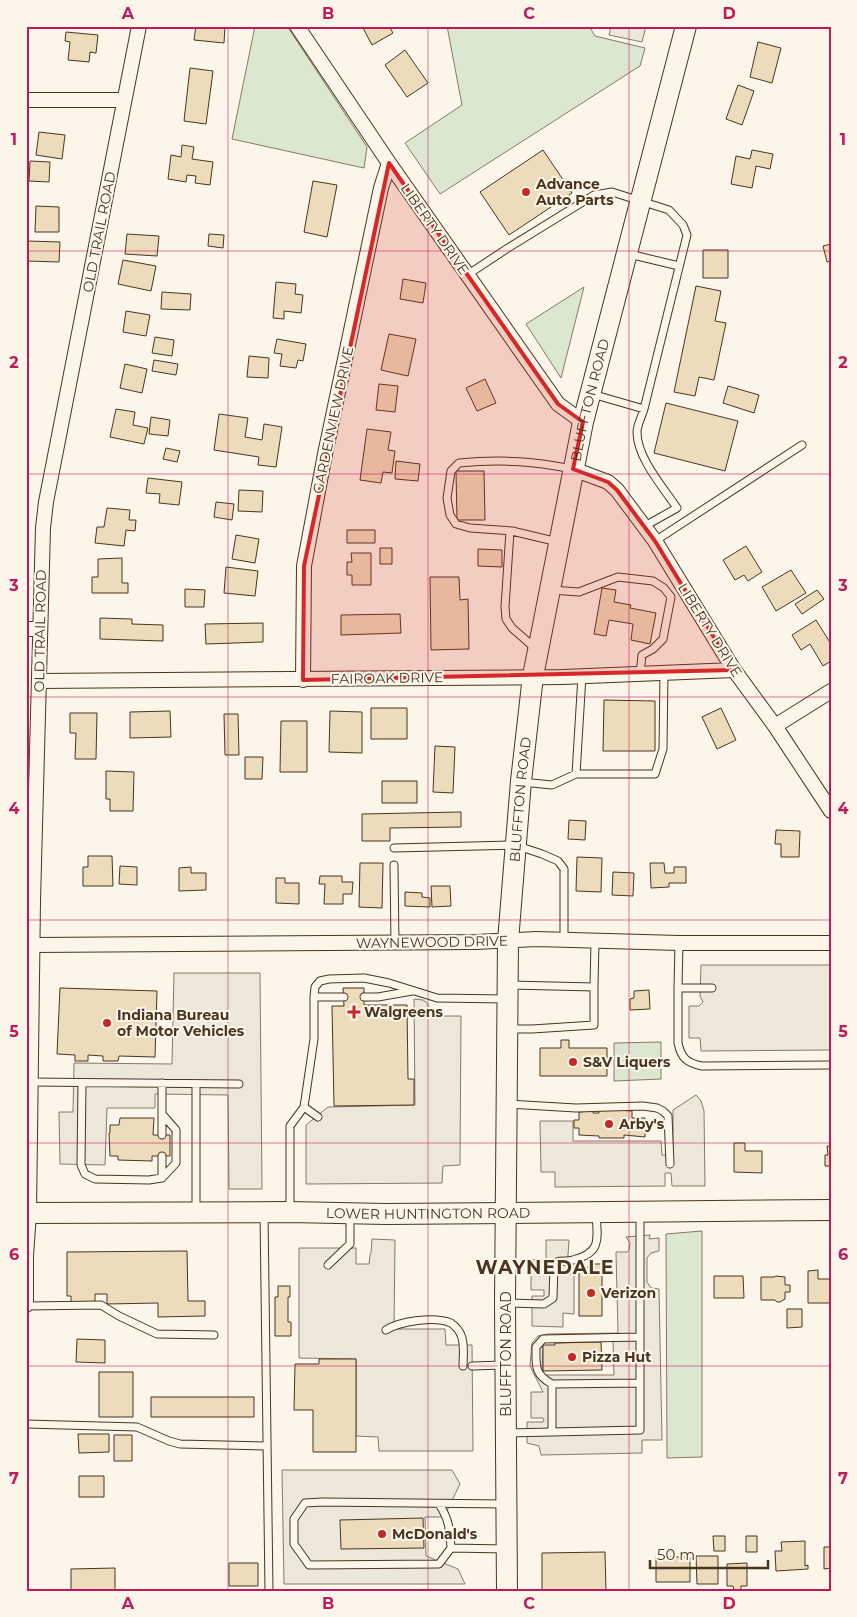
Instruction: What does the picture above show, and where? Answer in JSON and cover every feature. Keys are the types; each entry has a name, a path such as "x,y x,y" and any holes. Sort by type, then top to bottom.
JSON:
{"main road":[{"name":"BLUFFTON ROAD","path":"507,1591 505,1212 508,941 521,781 533,676 558,542 589,394 686,26"},
{"name":"LOWER HUNTINGTON ROAD","path":"28,1213 831,1210"}],"street":[{"name":"OLD TRAIL ROAD","path":"26,1305 33,946 30,901 40,681 33,629 46,502 139,26"},
{"name":"LIBERTY DRIVE","path":"297,26 467,276 558,404 583,422"},
{"path":"26,100 124,100"},
{"name":"GARDENVIEW DRIVE","path":"303,680 304,566 325,454 381,188 389,163"},
{"name":"LIBERTY DRIVE","path":"573,469 608,482 617,490 655,541 734,670 775,726 831,811"},
{"name":"FAIROAK DRIVE","path":"40,681 582,676 734,670"},
{"path":"775,726 831,691"},
{"name":"WAYNEWOOD DRIVE","path":"33,946 395,943 536,939 679,943 831,943"}],"lane":[{"path":"467,276 508,248 594,195 612,192 640,200 669,210 683,225 687,235 648,396 637,431 640,449 677,508 643,527"},
{"path":"626,253 679,266"},
{"path":"589,394 644,409"},
{"path":"655,541 802,445"},
{"path":"558,542 510,531 470,528 456,524 450,515 447,498 451,471 459,463 493,460 541,462 573,469"},
{"path":"510,531 505,607 506,619 512,628 538,651"},
{"path":"549,589 579,592 618,577 653,581 664,588 671,597 663,639 653,649 642,655 640,674"},
{"path":"521,781 552,785 576,774 655,774 664,749 664,673"},
{"path":"576,774 582,676"},
{"path":"394,848 515,845 558,861 564,869 564,940"},
{"path":"394,865 395,943"},
{"path":"507,1029 594,1025 595,941"},
{"path":"679,943 678,1043 680,1052 686,1060 702,1066 831,1066"},
{"path":"290,1212 290,1126 304,1108 314,1039 315,987 320,981 329,978 364,978 389,983 437,998 594,987"},
{"path":"678,988 712,988"},
{"path":"364,997 378,997 415,991"},
{"path":"314,997 344,997"},
{"path":"30,1082 239,1084"},
{"path":"82,1083 81,1165 85,1174 94,1179 149,1180 162,1178 176,1163 176,1130 162,1114"},
{"path":"162,1083 162,1134"},
{"path":"196,1084 196,1213"},
{"path":"506,1104 576,1108 643,1106 657,1108 664,1111 668,1116 670,1164"},
{"path":"304,1108 318,1117"},
{"path":"162,1156 162,1178"},
{"path":"264,1212 269,1591"},
{"path":"505,1303 544,1304 553,1298 554,1265 557,1262 572,1261 579,1258 592,1252 596,1246 596,1212"},
{"path":"506,1433 640,1430 640,1212"},
{"path":"328,1265 350,1244 350,1213"},
{"path":"26,1305 101,1306 158,1334 214,1335"},
{"path":"386,1330 394,1325 405,1322 440,1320 450,1323 462,1336 463,1366"},
{"path":"640,1337 543,1339 536,1347 536,1369 552,1384 640,1383"},
{"path":"472,1366 506,1365"},
{"path":"552,1384 552,1432"},
{"path":"26,1424 137,1427 180,1444 267,1446"},
{"path":"439,1504 446,1515 450,1530 451,1548 439,1564 309,1565 294,1544 294,1519 305,1503 507,1504"},
{"path":"451,1548 507,1549"}],"highlighted area":[{"path":"389,163 558,404 583,422 573,469 608,482 617,490 655,541 734,670 303,680 304,566"}],"green space":[{"path":"255,26 287,26 367,147 364,168 232,139"},
{"path":"447,26 589,26 595,36 645,48 640,66 440,194 405,143 462,105"},
{"path":"584,287 561,378 526,324"},
{"path":"661,1042 661,1079 614,1081 614,1043"},
{"path":"702,1231 702,1457 667,1458 666,1234"}],"shaded area":[{"path":"611,26 646,26 642,42 609,35"},
{"path":"701,965 831,965 831,1050 701,1051 700,1038 689,1038 689,1006 699,1006 703,1002 700,996"},
{"path":"174,973 260,973 262,1189 229,1189 228,1095 155,1094 155,1108 107,1108 105,1165 60,1164 59,1112 73,1112 74,1063 172,1064"},
{"path":"414,999 423,1000 427,1003 430,1016 461,1016 460,1165 443,1166 442,1183 306,1184 306,1125 328,1107 415,1105"},
{"path":"696,1095 701,1101 704,1111 705,1186 672,1186 671,1173 665,1173 665,1186 555,1187 555,1172 541,1172 540,1121 573,1121 573,1141 661,1141 662,1155 673,1155 673,1110"},
{"path":"650,1235 649,1239 659,1238 659,1251 651,1253 647,1258 647,1282 651,1288 659,1289 662,1440 642,1440 642,1453 541,1455 539,1446 527,1443 527,1422 543,1422 544,1420 543,1418 531,1418 531,1392 543,1392 530,1366 532,1343 538,1336 548,1334 618,1333 616,1252 627,1252 629,1250 630,1243 626,1237","holes":["613,1341 614,1375 545,1375 542,1371 543,1342"]},
{"path":"372,1239 395,1240 394,1329 445,1329 446,1345 472,1345 473,1451 379,1451 378,1437 356,1436 356,1359 299,1358 299,1248 356,1248 356,1264 369,1264"},
{"path":"546,1240 569,1240 567,1270 562,1270 561,1274 574,1274 574,1314 563,1313 563,1327 532,1326 532,1296 544,1296 544,1290 531,1290 531,1260 546,1260"},
{"path":"282,1470 452,1470 460,1484 444,1517 425,1517 426,1556 458,1569 465,1584 284,1584"}],"building":[{"path":"196,26 225,26 224,43 194,40"},
{"path":"362,26 389,26 393,33 372,45"},
{"path":"66,32 98,35 96,53 90,52 89,62 68,60 70,42 65,41"},
{"path":"758,42 781,48 772,83 750,77"},
{"path":"405,50 428,83 407,97 385,65"},
{"path":"190,68 213,71 206,124 184,121"},
{"path":"738,85 754,91 742,125 726,119"},
{"path":"39,132 65,135 62,159 36,155"},
{"path":"182,145 194,147 192,159 213,162 210,185 195,183 196,176 187,175 186,182 168,179 171,155 181,157"},
{"name":"Advance Auto Parts","path":"543,150 572,193 509,235 480,192"},
{"path":"752,150 773,154 770,169 756,166 752,188 731,184 736,156 750,159"},
{"path":"30,161 50,162 49,182 29,181"},
{"path":"313,181 337,185 327,237 304,232"},
{"path":"36,206 59,207 59,232 35,232"},
{"path":"127,234 159,236 157,256 125,254"},
{"path":"209,234 224,235 223,248 208,246"},
{"path":"27,241 60,242 59,262 26,261"},
{"path":"831,244 831,261 827,262 823,246"},
{"path":"703,250 728,250 728,278 703,278"},
{"path":"123,260 156,266 151,291 118,284"},
{"path":"403,279 426,283 423,303 400,299"},
{"path":"276,282 296,284 295,294 303,295 301,313 284,311 284,319 273,318"},
{"path":"696,286 721,291 715,321 726,323 714,380 699,377 695,396 674,392"},
{"path":"162,292 191,294 190,310 161,309"},
{"path":"126,311 150,315 146,336 123,332"},
{"path":"389,334 416,339 408,376 381,370"},
{"path":"155,337 174,340 172,356 152,353"},
{"path":"277,339 306,344 303,361 298,360 296,368 280,366 282,354 274,353"},
{"path":"249,356 269,358 268,378 247,377"},
{"path":"154,360 178,364 176,375 152,371"},
{"path":"125,364 147,369 142,393 120,388"},
{"path":"485,379 496,403 477,411 466,388"},
{"path":"379,384 398,386 395,412 376,410"},
{"path":"728,386 759,395 754,413 723,403"},
{"path":"666,403 738,421 725,471 654,453"},
{"path":"116,409 135,412 133,425 148,428 144,444 110,437"},
{"path":"219,414 248,418 245,437 262,440 264,424 282,427 276,467 258,465 259,457 214,450"},
{"path":"151,417 170,420 168,436 149,434"},
{"path":"367,429 391,432 388,450 395,451 392,473 383,472 381,483 360,480"},
{"path":"166,448 180,451 177,462 163,459"},
{"path":"396,461 420,464 418,481 395,479"},
{"path":"456,471 484,471 485,520 457,520"},
{"path":"148,478 182,482 179,505 159,503 160,494 146,493"},
{"path":"239,490 263,491 262,512 238,511"},
{"path":"216,502 234,504 232,520 214,517"},
{"path":"107,508 130,510 129,520 136,520 135,531 126,530 124,546 95,543 97,527 104,527"},
{"path":"347,530 375,530 375,543 347,543"},
{"path":"236,535 259,539 255,563 232,559"},
{"path":"746,546 762,572 748,581 744,575 735,580 723,560"},
{"path":"380,548 392,548 392,564 380,564"},
{"path":"478,549 502,550 502,567 478,566"},
{"path":"351,553 371,553 371,585 352,585 352,575 347,575 347,562 352,562"},
{"path":"122,558 122,583 128,583 128,593 92,593 92,577 98,577 98,559"},
{"path":"226,567 258,571 255,596 224,593"},
{"path":"791,570 806,593 776,611 762,587"},
{"path":"430,577 459,577 460,600 468,599 469,649 431,650"},
{"path":"602,588 616,590 614,602 631,605 630,608 656,613 650,644 631,640 633,624 609,620 606,636 594,634"},
{"path":"185,589 205,590 204,607 185,607"},
{"path":"817,590 824,599 802,614 795,604"},
{"path":"400,614 401,633 341,635 341,615"},
{"path":"100,618 132,619 132,624 163,625 163,641 100,639"},
{"path":"816,620 831,644 831,661 823,666 810,644 801,650 792,635"},
{"path":"263,623 263,642 206,644 205,624"},
{"path":"604,700 655,701 655,751 603,751"},
{"path":"371,708 407,708 407,739 371,739"},
{"path":"721,708 736,740 717,749 702,717"},
{"path":"170,711 171,737 130,738 130,712"},
{"path":"330,711 362,712 362,753 329,752"},
{"path":"70,713 97,713 96,759 75,759 76,733 70,733"},
{"path":"224,714 238,714 239,755 225,755"},
{"path":"281,721 307,721 307,772 280,772"},
{"path":"435,746 455,747 453,793 433,792"},
{"path":"245,757 263,757 262,779 245,779"},
{"path":"106,771 134,772 133,811 110,811 110,799 106,799"},
{"path":"382,781 417,781 417,803 382,803"},
{"path":"461,812 461,827 390,828 390,841 362,841 362,814"},
{"path":"569,820 586,821 585,840 568,839"},
{"path":"776,830 800,831 799,857 781,857 781,844 775,844"},
{"path":"88,856 112,856 113,886 83,886 83,867 88,867"},
{"path":"577,857 602,858 601,892 576,891"},
{"path":"360,863 383,863 382,908 359,907"},
{"path":"650,863 664,863 665,873 674,873 674,867 686,867 686,883 669,883 669,887 651,888"},
{"path":"120,866 137,867 137,885 119,884"},
{"path":"191,867 191,873 206,873 206,890 179,891 179,868"},
{"path":"613,872 634,873 633,896 612,895"},
{"path":"320,876 342,876 342,882 353,882 352,894 343,894 343,904 324,904 325,884 319,884"},
{"path":"276,878 285,878 285,883 299,883 299,904 276,903"},
{"path":"431,886 450,886 451,906 432,907"},
{"path":"405,892 422,893 422,897 430,898 430,907 405,906"},
{"name":"Indiana Bureau of Motor Vehicles","path":"60,988 157,991 155,1057 119,1056 118,1061 103,1061 103,1056 88,1055 88,1061 75,1061 75,1055 57,1054"},
{"name":"Walgreens","path":"343,988 364,988 364,1005 407,1005 408,1079 414,1079 414,1105 334,1106 332,1006 344,1006"},
{"path":"649,990 650,1009 630,1010 630,999 634,998 634,991"},
{"name":"S&V Liquers","path":"561,1040 569,1040 569,1048 607,1048 607,1076 540,1076 540,1048 561,1048"},
{"name":"Arby's","path":"599,1109 632,1111 632,1118 645,1118 645,1137 624,1135 624,1138 599,1138 599,1136 579,1135 579,1128 574,1128 574,1120 579,1120 579,1112 593,1111 593,1113 599,1113"},
{"path":"120,1118 154,1118 153,1135 170,1135 170,1156 152,1156 152,1161 118,1160 118,1156 110,1156 110,1125 119,1125"},
{"path":"734,1143 745,1143 745,1151 762,1151 762,1173 734,1172"},
{"path":"827,1146 831,1146 831,1166 825,1166 825,1155 828,1155"},
{"path":"187,1251 188,1301 205,1301 205,1316 158,1317 158,1303 107,1304 107,1294 95,1294 95,1305 71,1305 71,1296 67,1296 67,1252"},
{"name":"Verizon","path":"594,1264 602,1264 602,1316 579,1316 579,1271"},
{"path":"818,1270 818,1279 831,1279 831,1303 808,1303 808,1271"},
{"path":"714,1276 743,1276 744,1298 714,1298"},
{"path":"761,1277 785,1277 785,1285 790,1285 790,1292 785,1292 785,1299 780,1302 761,1300"},
{"path":"278,1286 290,1286 288,1322 291,1322 291,1336 275,1336 275,1297 278,1297"},
{"path":"787,1309 802,1309 802,1327 787,1328"},
{"path":"77,1339 105,1340 105,1363 76,1362"},
{"name":"Pizza Hut","path":"601,1342 602,1370 543,1371 543,1345"},
{"path":"319,1359 356,1359 356,1452 313,1452 313,1410 294,1410 295,1364 319,1364"},
{"path":"99,1372 133,1372 133,1417 99,1417"},
{"path":"151,1397 254,1397 254,1417 151,1417"},
{"path":"78,1434 109,1434 109,1452 79,1453"},
{"path":"114,1435 132,1435 132,1461 114,1461"},
{"path":"79,1476 104,1476 104,1497 79,1497"},
{"name":"McDonald's","path":"423,1518 424,1548 341,1549 340,1520"},
{"path":"713,1536 725,1536 725,1551 714,1551"},
{"path":"746,1536 757,1536 757,1552 746,1552"},
{"path":"805,1541 805,1566 808,1565 808,1569 776,1571 775,1551 782,1551 781,1542"},
{"path":"824,1547 831,1547 831,1568 824,1569"},
{"path":"605,1552 606,1591 542,1591 542,1553"},
{"path":"696,1556 718,1556 718,1584 697,1584"},
{"path":"656,1557 690,1557 690,1582 656,1582"},
{"path":"229,1563 258,1563 258,1586 229,1586"},
{"path":"747,1563 747,1586 741,1586 741,1590 734,1590 733,1586 727,1586 727,1564"},
{"path":"115,1568 115,1591 71,1591 71,1569"}],"place":[{"name":"Advance Auto Parts","path":"526,192"},
{"name":"Walgreens","path":"354,1012"},
{"name":"Indiana Bureau of Motor Vehicles","path":"107,1023"},
{"name":"S&V Liquers","path":"573,1062"},
{"name":"Arby's","path":"609,1124"},
{"name":"Verizon","path":"591,1293"},
{"name":"Pizza Hut","path":"572,1357"},
{"name":"McDonald's","path":"382,1534"}],"district":[{"name":"WAYNEDALE","path":"545,1267"}]}
